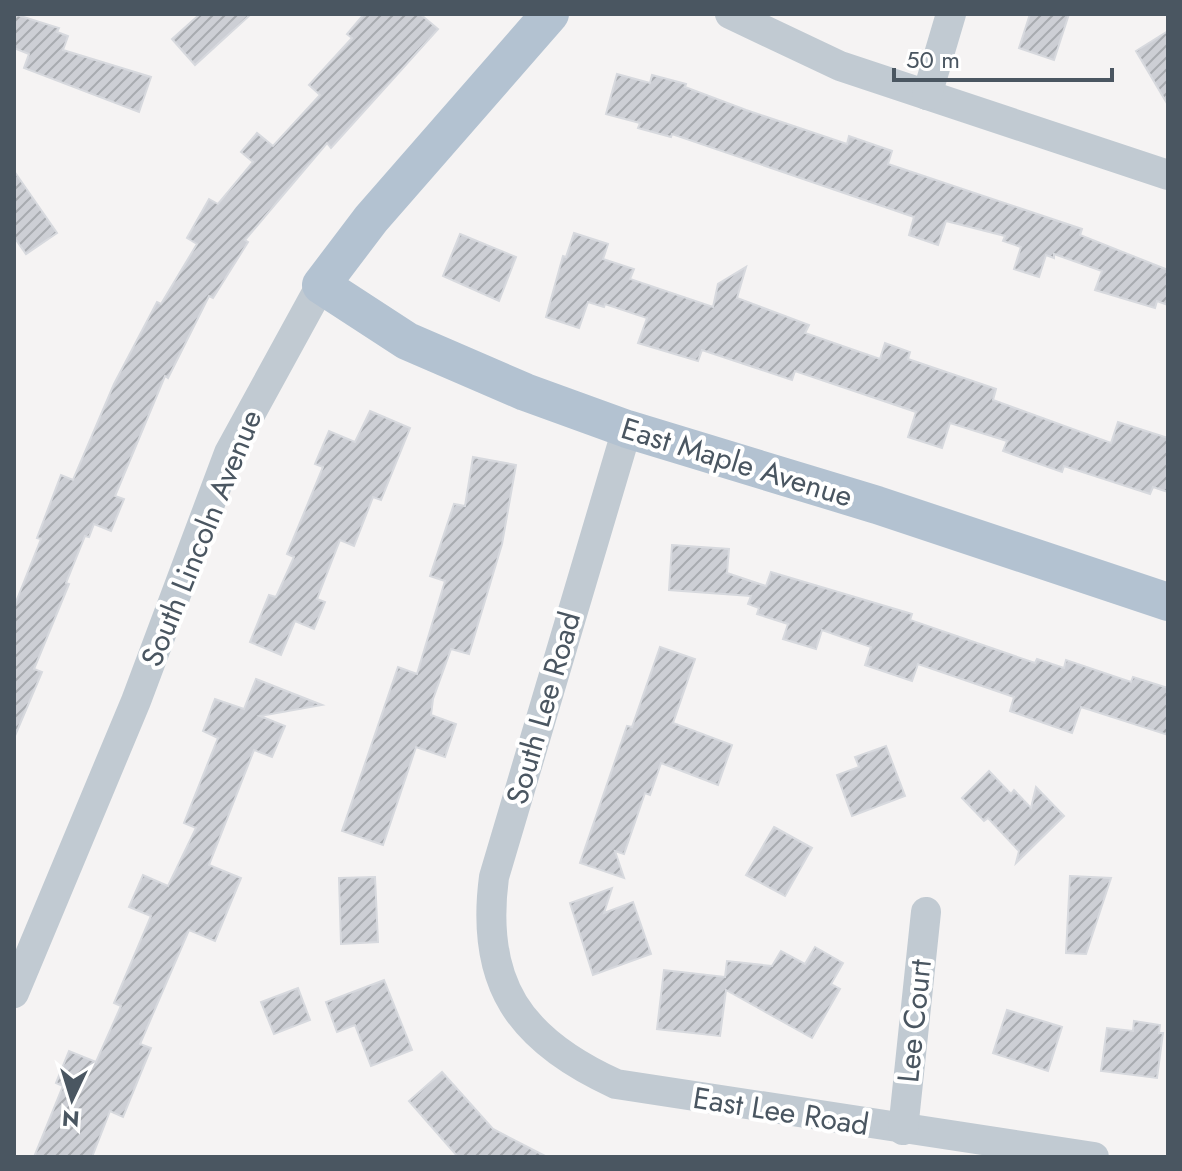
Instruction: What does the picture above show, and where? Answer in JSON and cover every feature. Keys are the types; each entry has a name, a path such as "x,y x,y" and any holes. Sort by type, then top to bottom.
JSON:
{"main road":[{"name":"South Lincoln Avenue","path":"321,285 371,219 550,14"},
{"name":"East Maple Avenue","path":"321,285 407,341 525,392 627,429 877,505 1168,602"}],"street":[{"path":"730,14 840,66 1168,175"},
{"path":"927,95 951,14"},
{"name":"South Lincoln Avenue","path":"14,993 136,701 229,453 321,285"},
{"name":"South Lee Road","path":"505,989 493,957 490,931 494,877 627,429"},
{"name":"Lee Court","path":"903,1130 926,912"},
{"name":"East Lee Road","path":"505,989 526,1020 557,1049 616,1084 1094,1157"}],"building":[{"path":"14,14 59,28 57,32 68,36 63,50 151,77 139,112 24,68 29,54 14,48"},
{"path":"200,14 251,14 195,65 172,39"},
{"path":"364,14 420,14 438,29 331,148 327,143 245,240 248,242 213,298 209,296 168,378 165,376 115,496 124,499 111,531 94,524 89,537 85,536 34,669 42,672 14,738 14,607 41,539 37,538 61,475 73,480 114,384 157,302 161,304 197,244 187,238 209,199 218,204 253,162 241,152 257,133 273,146 320,95 309,85 352,38 347,34"},
{"path":"1030,14 1069,14 1054,60 1019,48"},
{"path":"1168,31 1168,105 1136,51"},
{"path":"617,74 650,83 652,75 686,84 685,87 746,110 847,144 849,136 892,151 888,164 1082,229 1080,235 1168,270 1168,305 1157,301 1155,308 1095,290 1102,271 1054,254 1054,258 1046,255 1039,277 1014,269 1021,247 1003,241 1005,236 946,221 938,245 909,235 914,217 672,134 671,137 638,128 640,123 606,114"},
{"path":"14,171 57,233 26,254 14,237"},
{"path":"574,233 608,244 603,259 634,269 630,279 713,307 718,284 746,267 737,298 809,325 805,333 880,359 885,343 910,352 908,359 996,389 993,400 1111,443 1118,422 1168,438 1168,492 1153,487 1150,494 1064,466 1062,472 1003,451 1007,441 950,423 942,448 908,437 916,412 795,371 792,380 702,350 698,361 638,343 647,318 605,304 604,307 588,302 579,328 546,317 563,256 566,257"},
{"path":"460,234 516,257 499,301 443,276"},
{"path":"370,411 410,428 381,500 373,497 354,546 340,540 317,599 325,602 314,629 295,621 281,655 250,642 269,595 276,597 294,557 287,554 323,467 315,464 329,431 355,442"},
{"path":"473,457 516,465 502,544 469,654 451,649 433,699 431,715 456,724 445,757 416,747 383,845 342,831 398,667 417,674 445,581 430,576 454,504 465,506"},
{"path":"672,545 729,549 727,573 766,586 771,572 912,614 910,620 1035,663 1037,659 1064,668 1066,660 1131,682 1133,677 1168,688 1168,735 1081,707 1072,733 1010,711 1014,697 918,664 912,681 865,665 871,647 822,630 816,649 783,639 788,624 757,614 759,608 748,604 751,596 669,590"},
{"path":"660,647 695,659 673,723 732,745 718,785 661,763 650,795 645,793 624,854 615,851 624,878 580,863 627,726 632,727"},
{"path":"256,679 322,705 260,716 285,726 272,757 254,750 209,865 241,878 215,941 189,930 140,1044 151,1048 123,1117 110,1111 92,1157 34,1157 63,1086 56,1083 69,1051 96,1062 121,1006 114,1003 151,916 129,907 143,875 168,886 196,828 184,823 218,738 203,731 215,699 244,709"},
{"path":"886,746 905,796 852,816 837,775 859,767 855,757"},
{"path":"989,771 1011,794 1014,790 1031,808 1036,787 1064,816 1016,863 1019,851 988,818 984,821 962,798"},
{"path":"774,827 812,848 785,896 746,875"},
{"path":"1070,876 1111,878 1086,954 1066,953"},
{"path":"375,877 378,942 341,944 339,878"},
{"path":"612,888 604,913 633,902 651,954 593,975 570,903"},
{"path":"815,947 843,963 831,984 840,989 812,1038 726,990 720,1036 657,1029 664,970 725,977 727,961 772,966 781,951 805,964"},
{"path":"384,980 412,1050 371,1066 355,1025 337,1032 326,1002"},
{"path":"298,988 310,1020 274,1034 261,1002"},
{"path":"1007,1010 1062,1027 1048,1071 993,1053"},
{"path":"1134,1021 1160,1025 1159,1033 1163,1033 1157,1078 1101,1071 1107,1028 1133,1031"},
{"path":"442,1072 493,1129 547,1157 458,1157 409,1101"}]}
